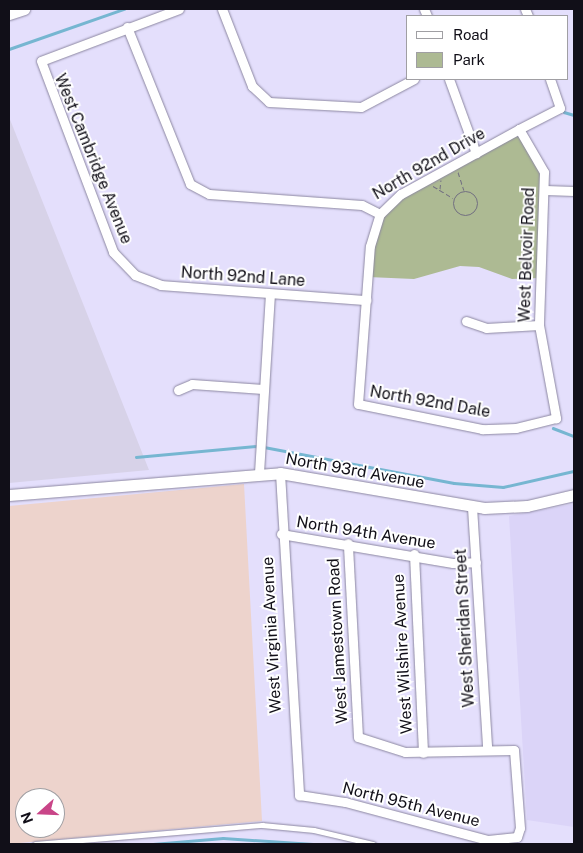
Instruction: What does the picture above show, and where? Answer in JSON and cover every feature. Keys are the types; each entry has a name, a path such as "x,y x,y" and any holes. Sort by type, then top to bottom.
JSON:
{"street":[{"path":"9,14 24,9"},
{"path":"222,9 259,96 280,106 346,109 360,107 412,80"},
{"path":"127,28 174,10"},
{"name":"West Cambridge Avenue","path":"123,266 110,243 41,61 127,28"},
{"name":"North 92nd Drive","path":"127,28 190,184 217,195 357,205 380,214 401,194 560,108 550,80"},
{"path":"450,80 476,152"},
{"name":"West Belvoir Road","path":"520,129 540,158 545,190 539,325 556,418"},
{"path":"545,190 574,191"},
{"path":"366,300 371,237 380,214"},
{"name":"North 92nd Lane","path":"123,266 161,285 366,300"},
{"path":"259,473 270,294"},
{"name":"North 92nd Dale","path":"366,300 358,404 482,429 516,428 556,418"},
{"path":"466,321 486,328 539,325"},
{"path":"178,390 192,384 263,389"},
{"name":"North 93rd Avenue","path":"9,495 259,473 280,473 472,506 527,506 574,495"},
{"name":"West Virginia Avenue","path":"280,473 281,534 299,795"},
{"name":"West Sheridan Street","path":"472,506 487,748"},
{"name":"North 94th Avenue","path":"281,534 414,554 454,563 476,562"},
{"name":"West Jamestown Road","path":"348,543 358,737 423,753"},
{"name":"West Wilshire Avenue","path":"414,554 423,753"},
{"path":"423,753 487,748"},
{"name":"North 95th Avenue","path":"299,795 345,802 488,840 517,837 514,750 487,748"}],"lane":[{"path":"35,844 262,825 314,830 374,844"}],"path":[{"path":"431,185 454,198 459,213 473,212 476,198 464,191 458,171"},
{"path":"440,190 441,180"},
{"path":"454,198 464,191"}],"shaded area":[{"path":"9,117 149,470 9,483"},
{"path":"244,484 262,821 9,844 9,506"},
{"path":"574,504 574,827 527,820 509,516"}],"green space":[{"path":"519,129 540,158 540,278 512,279 479,267 460,266 414,279 368,277 370,246 386,206"}],"waterway":[{"path":"9,49 124,9"},
{"path":"564,112 574,115"},
{"path":"553,428 574,436"},
{"path":"136,457 258,446"},
{"path":"264,447 454,483 503,487 574,471"},
{"path":"153,844 223,838 313,844"}]}
